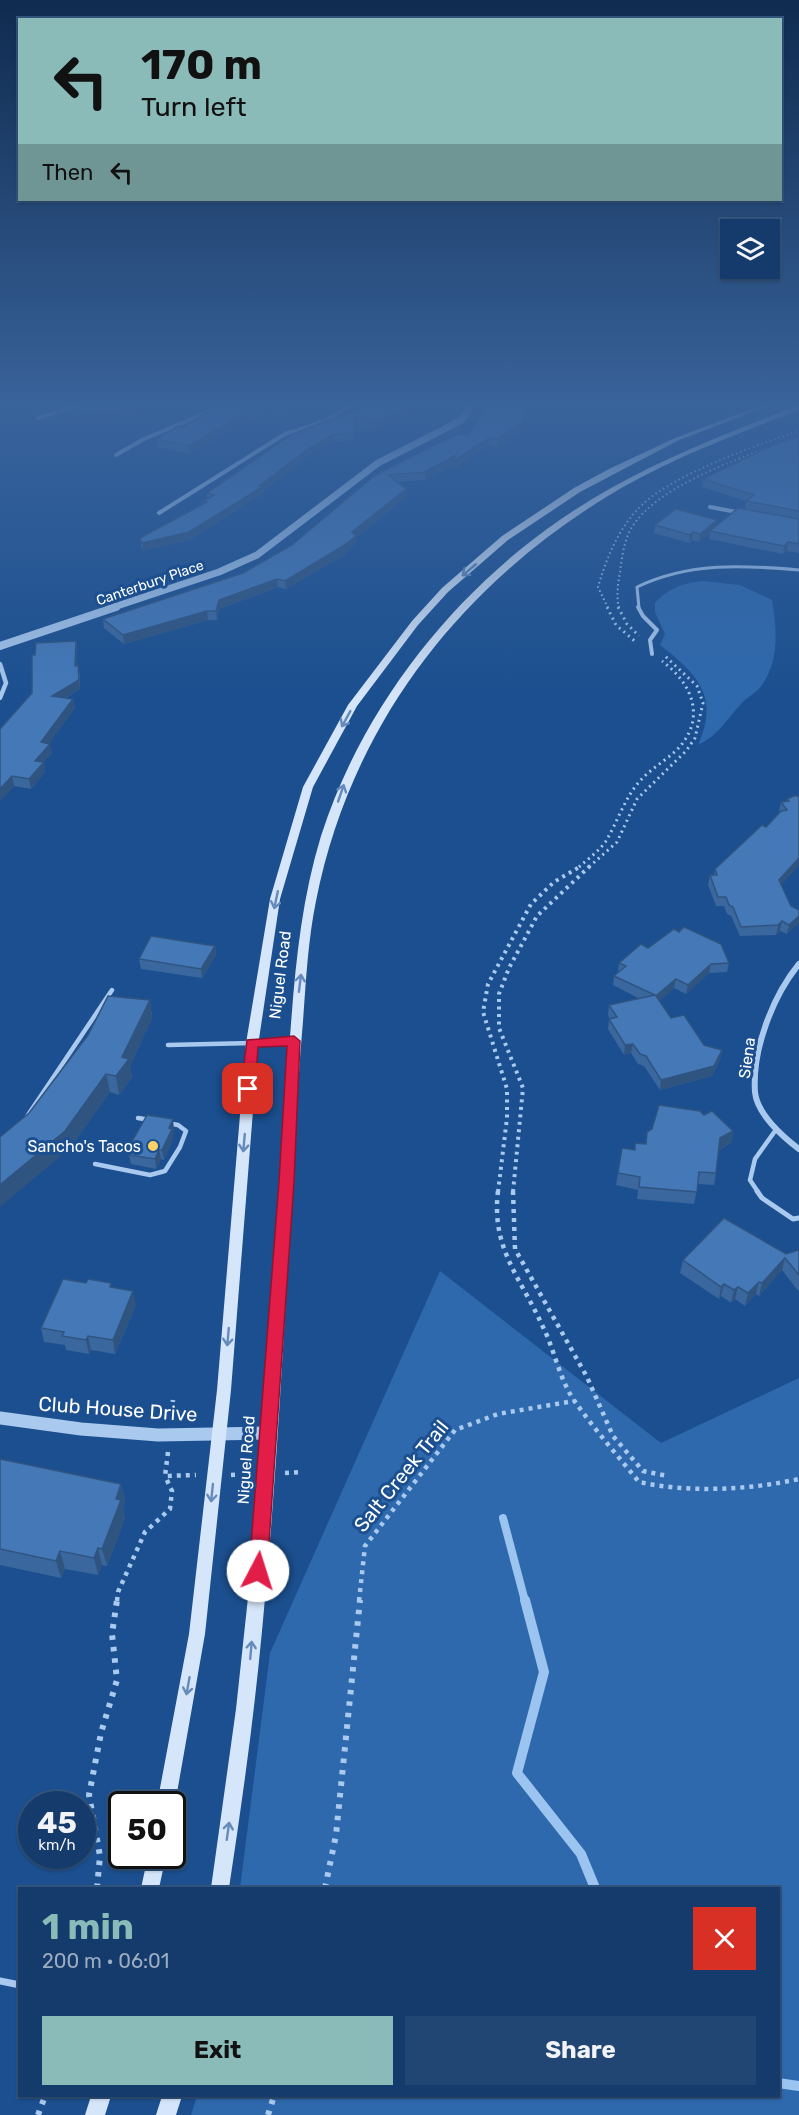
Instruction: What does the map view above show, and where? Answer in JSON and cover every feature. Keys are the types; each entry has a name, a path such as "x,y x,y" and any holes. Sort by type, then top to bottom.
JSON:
{"main road":[{"name":"Niguel Road","path":"168,1791 197,1634 218,1435 252,1043 275,899 308,787 353,705 415,623 445,590 505,538 561,501"},
{"name":"Niguel Road","path":"220,1887 248,1683 269,1433 294,1041 311,896 342,787 379,717 439,633 469,600 530,545 595,501"},
{"path":"252,1043 294,1041"},
{"path":"150,1887 154,1869"},
{"path":"95,2115 101,2097"},
{"path":"166,2115 172,2097"}],"street":[{"path":"159,513 179,501"},
{"name":"Canterbury Place","path":"0,646 219,572 257,555 328,501"},
{"path":"710,507 750,514"},
{"path":"0,664 6,683 0,698"},
{"name":"Siena","path":"799,964 782,985 760,1042 755,1094 774,1131 799,1149"},
{"name":"Club House Drive","path":"0,1418 158,1436 269,1433"}],"lane":[{"path":"652,654 650,640 657,630 642,618 635,605 638,587 657,576 687,568 799,570"},
{"path":"24,1121 112,990"},
{"path":"168,1045 252,1043"},
{"path":"95,1164 150,1176 165,1171 173,1154 184,1143 186,1131 178,1125 138,1118"},
{"path":"774,1131 755,1159 750,1180 762,1198 793,1219 799,1218"},
{"path":"0,1981 18,1985"}],"path":[{"path":"648,501 629,519 609,557 598,587 616,625 677,672 692,695 693,714 682,744 639,782 604,844 577,868 554,882 531,904 488,984 483,1012 507,1089 507,1118 495,1214 499,1238 508,1265 543,1326 574,1401 639,1482 654,1487 710,1487 799,1479"},
{"path":"662,501 646,510 636,521 626,541 617,599 624,625 682,669 697,686 703,703 695,738 686,751 637,799 617,842 549,902 537,916 498,994 499,1028 523,1088 513,1183 515,1249 531,1281 556,1318 582,1367 614,1436 644,1471 668,1476"},
{"name":"Salt Creek Trail","path":"325,1887 336,1835 365,1546 455,1430 498,1414 574,1401"},
{"path":"96,1887 100,1856 89,1796 101,1733 117,1680 112,1634 118,1592 145,1532 170,1509 172,1491 165,1476"},
{"path":"38,2115 45,2097"},
{"path":"268,2115 273,2097"}],"shaded area":[{"path":"703,581 740,585 772,600 776,634 771,668 759,689 743,702 717,732 698,745 707,713 705,699 694,676 660,645 665,634 655,612 655,603 676,587"},
{"path":"440,1271 661,1443 799,1378 799,2115 191,2115 197,2097 780,2097 780,1887 240,1887 270,1653"}],"building":[{"path":"204,501 240,501 189,532 142,543 140,538 207,502"},
{"path":"345,501 391,501 352,532 356,536 343,546 285,581 277,579 219,600 216,611 207,611 123,635 103,619 243,573 292,545"},
{"path":"746,501 799,501 799,511"},
{"path":"738,508 799,519 799,544 788,542 784,546 710,531"},
{"path":"676,509 717,520 700,534 693,532 690,535 655,525"},
{"path":"76,641 75,666 78,665 79,680 52,696 73,699 41,742 50,744 35,761 44,762 29,779 12,776 0,789 0,729 32,693 32,655 35,655 36,643"},
{"path":"799,796 799,858 779,880 791,906 799,910 799,916 789,925 782,921 778,925 741,927 726,897 718,897 710,875 717,875 715,869 762,825 766,827 781,811 787,810 781,802 789,801 787,799"},
{"path":"684,927 721,944 729,963 711,964 688,985 676,979 656,996 671,1018 684,1015 704,1045 722,1050 714,1066 661,1080 646,1056 640,1054 633,1044 625,1045 609,1019 617,1017 609,1005 655,995 614,976 626,966 619,963 641,944 648,948 674,929 679,932"},
{"path":"151,936 215,946 201,969 139,959"},
{"path":"108,996 150,1000 122,1057 129,1059 116,1076 106,1074 65,1131 0,1185 0,1137 29,1113 88,1035"},
{"path":"659,1105 700,1111 704,1115 712,1111 733,1131 720,1138 716,1173 699,1172 697,1192 639,1187 640,1177 618,1173 622,1148 635,1150 635,1143 646,1144 647,1132 652,1129"},
{"path":"147,1115 173,1119 169,1128 172,1129 155,1159 129,1155 133,1146 130,1145"},
{"path":"724,1218 786,1254 799,1250 799,1275 785,1258 762,1283 759,1282 748,1293 738,1287 734,1290 724,1284 721,1287 683,1260"},
{"path":"63,1279 86,1283 88,1279 111,1283 110,1287 133,1291 113,1340 88,1336 86,1340 62,1336 64,1332 41,1328"},
{"path":"0,1459 121,1484 116,1499 121,1500 102,1549 98,1548 94,1558 60,1551 56,1561 0,1549"}],"waterway":[{"path":"503,1518 525,1601"},
{"path":"525,1600 544,1672 517,1773 581,1854 595,1887"},
{"path":"780,2083 799,2086"}],"place":[{"name":"Sancho's Tacos","path":"153,1146"}],"route":[{"path":"248,1089 252,1043 294,1041 287,1182 258,1571"}]}
